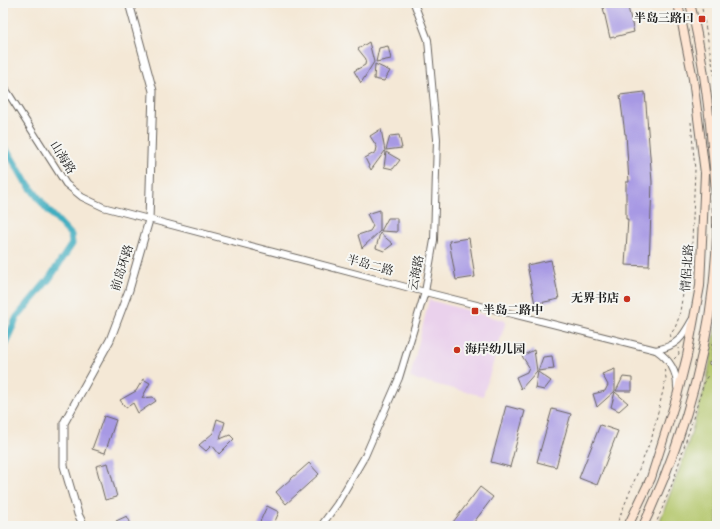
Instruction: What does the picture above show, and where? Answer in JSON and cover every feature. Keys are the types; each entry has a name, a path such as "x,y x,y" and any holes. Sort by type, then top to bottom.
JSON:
{"main road":[{"name":"情侶北路","path":"628,526 651,478 677,396 696,311 700,286 704,174 693,79 678,3"},
{"path":"643,526 663,484 689,409 701,359 712,296 717,236 714,171 706,76 690,3"}],"street":[{"name":"前岛环路","path":"84,526 78,514 64,466 64,423 110,340 129,290 149,220 153,91 129,3"},
{"name":"云海路","path":"321,526 337,504 366,456 399,378 425,292 434,240 437,139 428,40 414,3"},
{"name":"山海路","path":"3,85 66,184 82,197 103,207 149,220"},
{"name":"半岛二路","path":"149,220 656,350"},
{"path":"656,350 668,348 676,344 686,331 696,311"},
{"path":"656,350 664,355 676,372 677,396"}],"lane":[{"path":"711,364 717,365"}],"path":[{"path":"701,3 717,89"},
{"path":"616,526 652,437 666,378 664,368 679,354 676,344 670,335 675,328 679,317 692,242 694,170 690,116"}],"shaded area":[{"name":"海岸幼儿园","path":"429,300 506,321 483,396 410,378"}],"green space":[{"path":"717,317 717,526 658,526 684,457 707,380"}],"building":[{"path":"602,3 627,3 634,32 610,38"},
{"path":"369,42 374,62 361,83 354,71 365,65 366,59 358,49"},
{"path":"388,46 391,59 376,62 379,48"},
{"path":"375,64 390,71 384,81 374,79"},
{"path":"645,92 652,182 649,266 625,265 628,219 626,219 626,182 629,182 626,134 620,95"},
{"path":"381,129 385,151 371,170 365,158 376,152 377,147 370,136"},
{"path":"399,135 402,148 386,150 390,136"},
{"path":"386,152 400,160 393,169 384,167"},
{"path":"380,210 380,231 362,248 358,235 370,231 373,226 367,214"},
{"path":"388,218 397,218 397,232 381,231"},
{"path":"380,233 393,244 384,251 376,248"},
{"path":"469,238 475,277 456,280 449,241"},
{"path":"551,260 559,299 535,304 527,265"},
{"path":"534,350 537,371 521,389 516,377 527,372 529,367 522,356"},
{"path":"552,356 554,369 538,371 543,357"},
{"path":"615,369 615,391 597,407 593,394 605,391 608,385 602,374"},
{"path":"538,372 551,381 544,390 535,388"},
{"path":"623,377 632,378 632,391 616,391"},
{"path":"143,379 150,383 142,398 153,397 156,401 138,413 133,403 126,408 120,400 136,391"},
{"path":"615,392 628,403 619,411 611,407"},
{"path":"506,406 525,411 510,467 491,462"},
{"path":"552,409 571,414 556,467 537,462"},
{"path":"104,416 116,420 105,453 92,449"},
{"path":"217,419 225,422 220,439 230,435 234,439 219,454 212,445 206,451 199,445 213,433"},
{"path":"600,425 618,431 597,485 579,478"},
{"path":"108,463 117,497 105,500 96,466"},
{"path":"309,463 319,474 286,504 276,492"},
{"path":"480,487 493,497 471,526 450,526"},
{"path":"267,506 279,512 273,526 258,526"},
{"path":"127,516 132,526 118,526 116,521"}],"waterway":[{"path":"3,148 10,155 24,179 47,209 71,235 72,244 49,279 17,317 3,348"}],"place":[{"name":"半岛三路口","path":"702,19"},
{"name":"无界书店","path":"627,299"},
{"name":"半岛二路中","path":"475,311"},
{"name":"海岸幼儿园","path":"457,350"}]}
